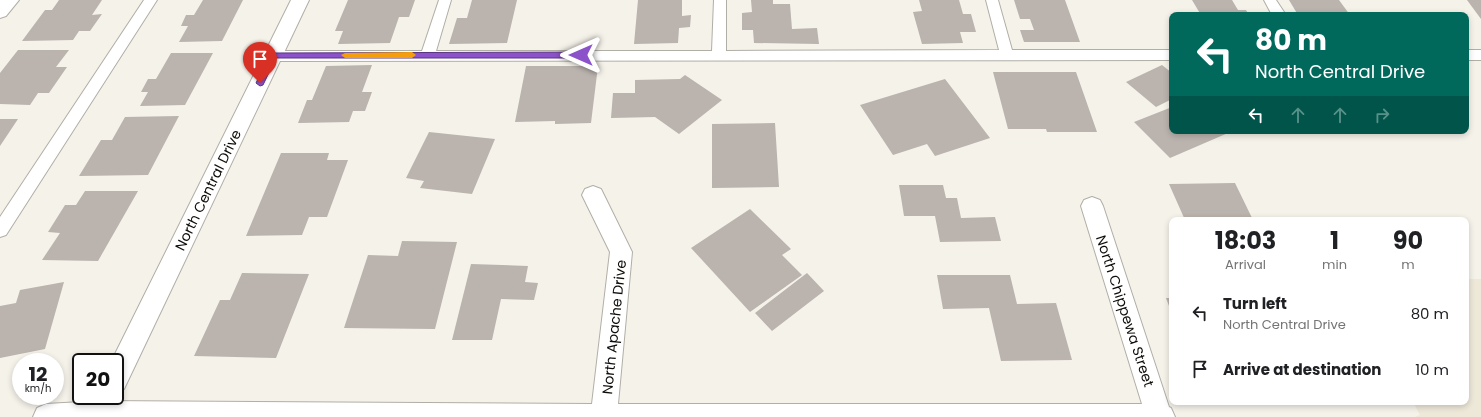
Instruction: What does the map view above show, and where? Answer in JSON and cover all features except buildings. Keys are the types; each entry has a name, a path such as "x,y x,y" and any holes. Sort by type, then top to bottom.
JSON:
{"street":[{"path":"0,12 10,0"},
{"name":"North Central Drive","path":"124,362 300,0"},
{"name":"North Apache Drive","path":"593,195 621,252 604,417"},
{"name":"North Chippewa Street","path":"1092,206 1159,417"},
{"path":"46,417 101,409 604,417 1162,417"}],"lane":[{"path":"0,230 150,0"},
{"path":"428,55 445,0"},
{"path":"719,55 720,0"},
{"path":"992,0 1007,56"},
{"path":"1270,0 1277,12"},
{"path":"273,56 1169,55"},
{"path":"1469,55 1481,55"}],"shaded area":[{"path":"1469,279 1481,279 1481,417 1415,417 1420,415 1415,405 1469,405"}],"slow traffic":[{"path":"345,55 412,55"}],"route":[{"path":"260,83 273,56 581,55"}]}
